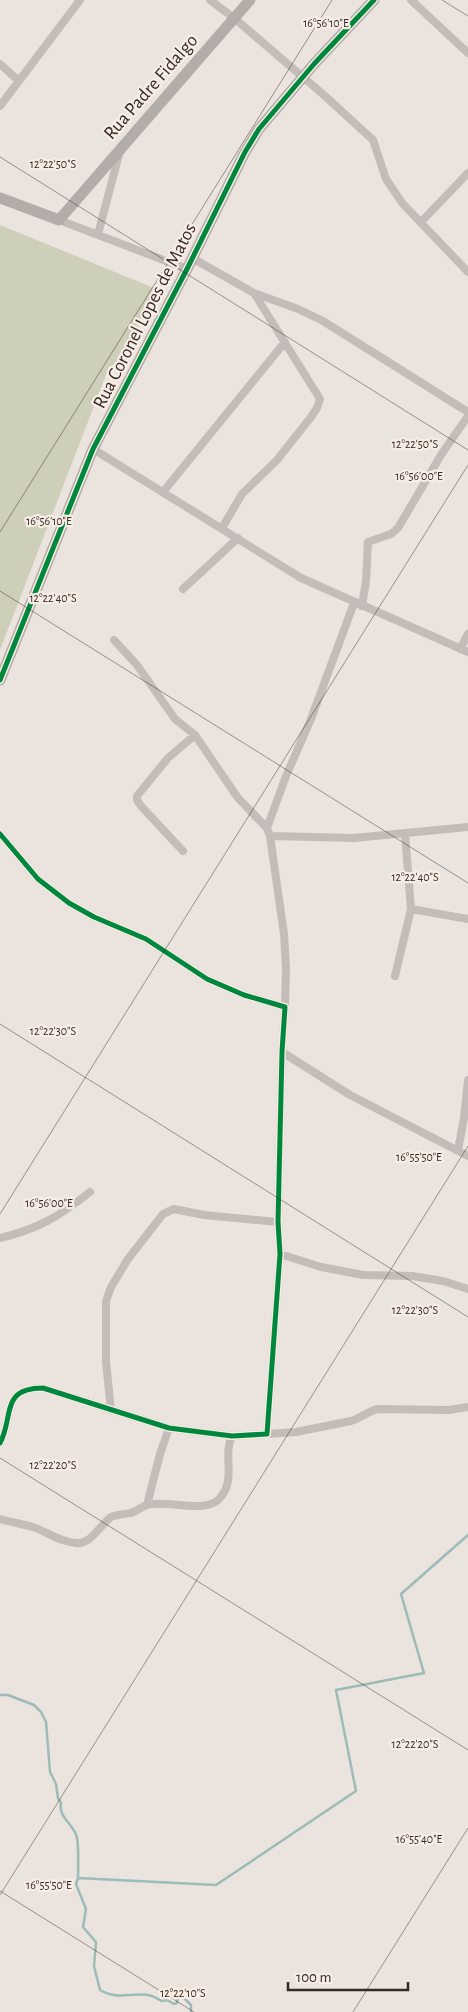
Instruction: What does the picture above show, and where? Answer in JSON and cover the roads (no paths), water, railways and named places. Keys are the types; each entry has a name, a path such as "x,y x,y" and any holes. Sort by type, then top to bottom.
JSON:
{"street":[{"path":"0,106 80,0"},
{"path":"210,0 234,18 373,140 386,179 403,204 468,272"},
{"name":"Rua Padre Fidalgo","path":"59,220 250,0"},
{"name":"Rua Coronel Lopes de Matos","path":"0,680 93,449 245,152 259,129 302,78 374,0"},
{"path":"411,0 468,53"},
{"path":"0,64 19,80"},
{"path":"98,234 121,148"},
{"path":"421,222 468,173"},
{"path":"0,198 98,234 189,264 254,293 298,309 323,321 468,414 441,455 398,528 392,534 368,542 366,581 362,606"},
{"path":"222,528 242,494 274,464 320,403 320,399 254,293"},
{"path":"163,492 285,342"},
{"path":"93,449 302,578 354,603 464,650 468,634"},
{"path":"183,590 238,538"},
{"path":"267,1434 280,1254 278,1222 286,968 284,934 268,832 286,776 311,719 354,603"},
{"path":"114,640 137,666 175,719 195,735 238,798 268,832 354,838 468,827"},
{"path":"183,851 141,806 137,796 168,758 195,735"},
{"path":"0,834 38,879 69,903 94,918 146,940 207,979 244,994 285,1007"},
{"path":"395,976 411,909 405,834"},
{"path":"411,909 468,919"},
{"path":"282,1052 350,1095 468,1156"},
{"path":"458,1150 468,1080"},
{"path":"0,1238 38,1227 67,1210 90,1192"},
{"path":"111,1410 106,1362 106,1301 128,1259 163,1214 174,1209 204,1215 278,1222"},
{"path":"280,1254 322,1267 363,1275 412,1276 443,1281 468,1289"},
{"path":"0,1443 4,1435 7,1409 14,1399 28,1388 43,1388 169,1428 232,1436 296,1432 351,1421 369,1411 378,1409 449,1410 468,1407"},
{"path":"147,1505 160,1454 169,1428"},
{"path":"0,1519 33,1527 59,1539 76,1544 85,1542 112,1517 129,1514 147,1505 204,1505 216,1502 225,1490 229,1479 228,1455 232,1436"}],"waterway":[{"path":"0,1695 8,1695 34,1705 41,1712 46,1722 50,1772 56,1784 62,1813 76,1833 78,1878 216,1885 356,1791 336,1690 424,1673 401,1594 468,1535"},
{"path":"78,1878 76,1884 86,1909 83,1927 96,1942 94,1966 100,1990 113,1995 139,1994 152,1996 174,2004 177,2003 178,1997 182,1996 191,2005 191,2012"}]}
